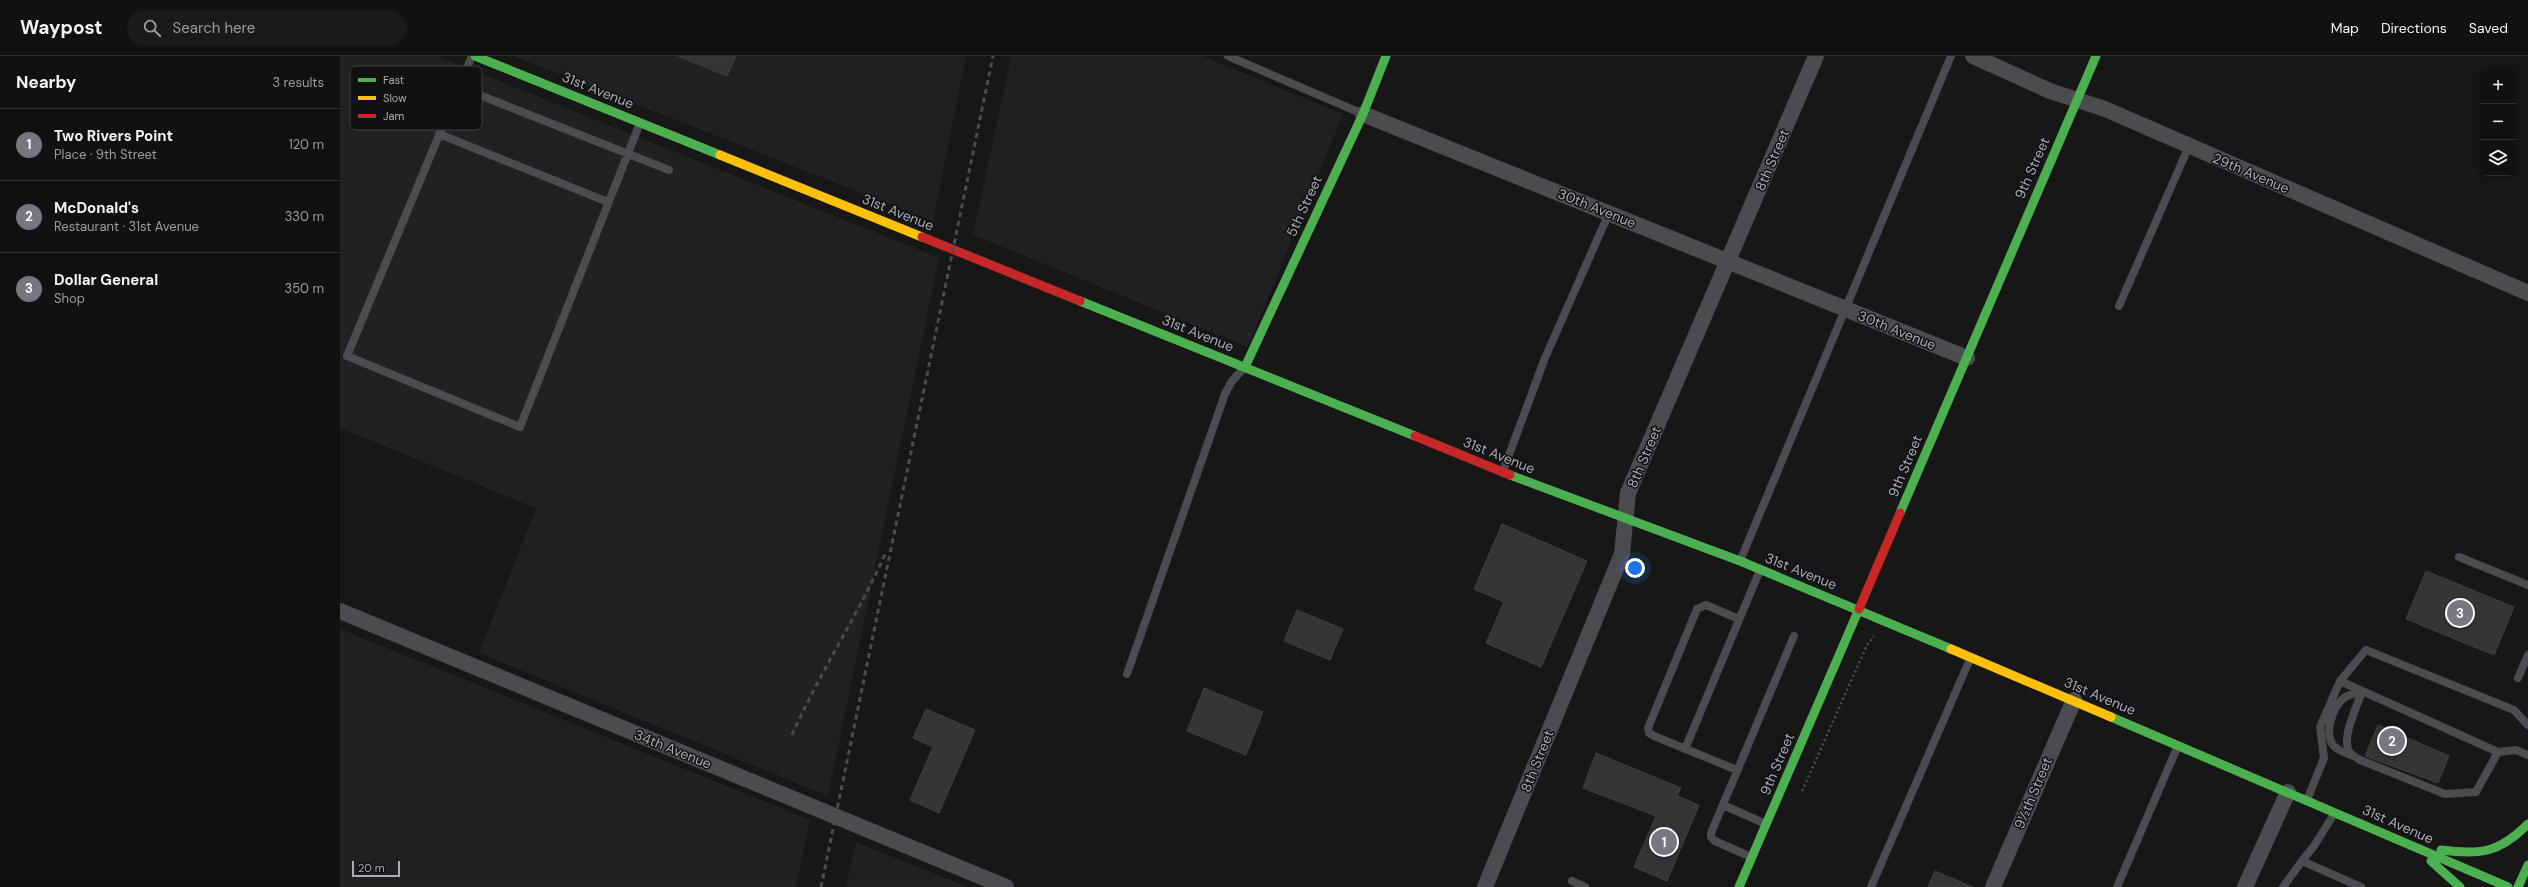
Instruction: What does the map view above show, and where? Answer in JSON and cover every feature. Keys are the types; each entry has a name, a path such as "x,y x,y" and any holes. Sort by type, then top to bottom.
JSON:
{"street":[{"name":"31st Avenue","path":"475,56 1503,472 1740,561 1859,610 1970,659 2074,700 2508,887"},
{"name":"5th Street","path":"1245,367 1363,114 1386,56"},
{"name":"8th Street","path":"1485,887 1622,554 1628,493 1729,262 1816,56"},
{"name":"29th Avenue","path":"1973,56 2050,91 2105,109 2528,293"},
{"name":"9th Street","path":"1739,887 2096,56"},
{"name":"30th Avenue","path":"1363,114 1967,358"},
{"name":"34th Avenue","path":"340,611 1006,887"},
{"name":"9½th Street","path":"1993,887 2074,700"},
{"path":"2245,887 2288,792"},
{"path":"2414,846 2480,854 2503,846 2528,824"},
{"path":"2414,846 2460,887"},
{"path":"2518,887 2528,865"}],"lane":[{"path":"468,66 472,56"},
{"name":"30th Avenue","path":"1228,56 1363,114"},
{"path":"1740,561 1847,310 1951,56"},
{"path":"482,96 669,170"},
{"path":"441,130 347,356 520,427 640,122"},
{"path":"439,134 608,202"},
{"path":"2119,306 2189,146"},
{"path":"1503,472 1545,358 1609,213"},
{"path":"1128,674 1225,394 1232,381 1245,367"},
{"path":"2459,557 2528,585"},
{"path":"1685,749 1760,570"},
{"path":"1737,770 1649,733 1648,728 1697,609 1706,605 1739,619"},
{"path":"1752,857 1711,837 1737,770 1794,636"},
{"path":"2307,800 2324,758 2320,727 2340,681 2366,650 2514,710 2528,725"},
{"path":"2518,678 2528,655"},
{"path":"1871,887 1970,659"},
{"path":"2340,681 2498,752 2516,750 2527,752"},
{"path":"2360,760 2350,752 2347,743 2347,733 2362,692"},
{"path":"2362,692 2346,697 2338,703 2333,712 2329,734 2336,748 2360,760 2445,794 2476,792 2498,752"},
{"path":"2117,887 2178,745"},
{"path":"1723,805 1766,824"},
{"path":"2283,887 2314,846 2335,812"},
{"path":"2302,861 2361,887"},
{"path":"1572,882 1585,887"}],"shaded area":[{"path":"340,56 437,56 462,66 350,66 350,130 482,130 482,74 939,258 828,796 479,653 536,508 340,428"},
{"path":"513,56 966,56 933,221"},
{"path":"1011,56 1202,56 1343,114 1248,347 973,235"},
{"path":"340,629 810,820 796,887 340,887"},
{"path":"856,842 968,887 846,887"}],"building":[{"path":"678,56 736,56 727,76"},
{"path":"1502,524 1587,561 1541,667 1486,643 1504,602 1474,589"},
{"path":"2426,571 2514,607 2494,655 2406,619"},
{"path":"1297,610 1343,629 1330,660 1284,641"},
{"path":"1204,688 1263,712 1246,755 1187,731"},
{"path":"926,709 975,730 939,813 910,800 933,747 913,738"},
{"path":"2378,725 2449,756 2438,783 2365,756"},
{"path":"1596,753 1681,788 1677,796 1699,805 1667,881 1634,867 1656,816 1583,788"},
{"path":"1935,871 1973,887 1928,887"}],"railway":[{"path":"821,887 993,56"},
{"path":"792,735 886,552"}],"traffic: fast":[{"path":"475,56 720,155"},
{"path":"1245,367 1363,114 1386,56"},
{"path":"1900,513 2096,56"},
{"path":"1080,301 1415,436"},
{"path":"1510,475 1740,561 1951,649"},
{"path":"1739,887 1859,609"},
{"path":"2111,717 2508,887"},
{"path":"2441,850 2455,852 2478,852 2489,850 2508,841 2528,824"},
{"path":"2431,861 2460,887"},
{"path":"2518,887 2528,865"}],"traffic: slow":[{"path":"720,155 922,237"},
{"path":"1951,649 2111,717"}],"traffic: jam":[{"path":"922,237 1080,301"},
{"path":"1415,436 1510,475"},
{"path":"1859,609 1900,513"}],"place":[{"name":"Dollar General","path":"2460,613"},
{"name":"McDonald's","path":"2392,741"},
{"name":"Two Rivers Point","path":"1664,842"}]}
